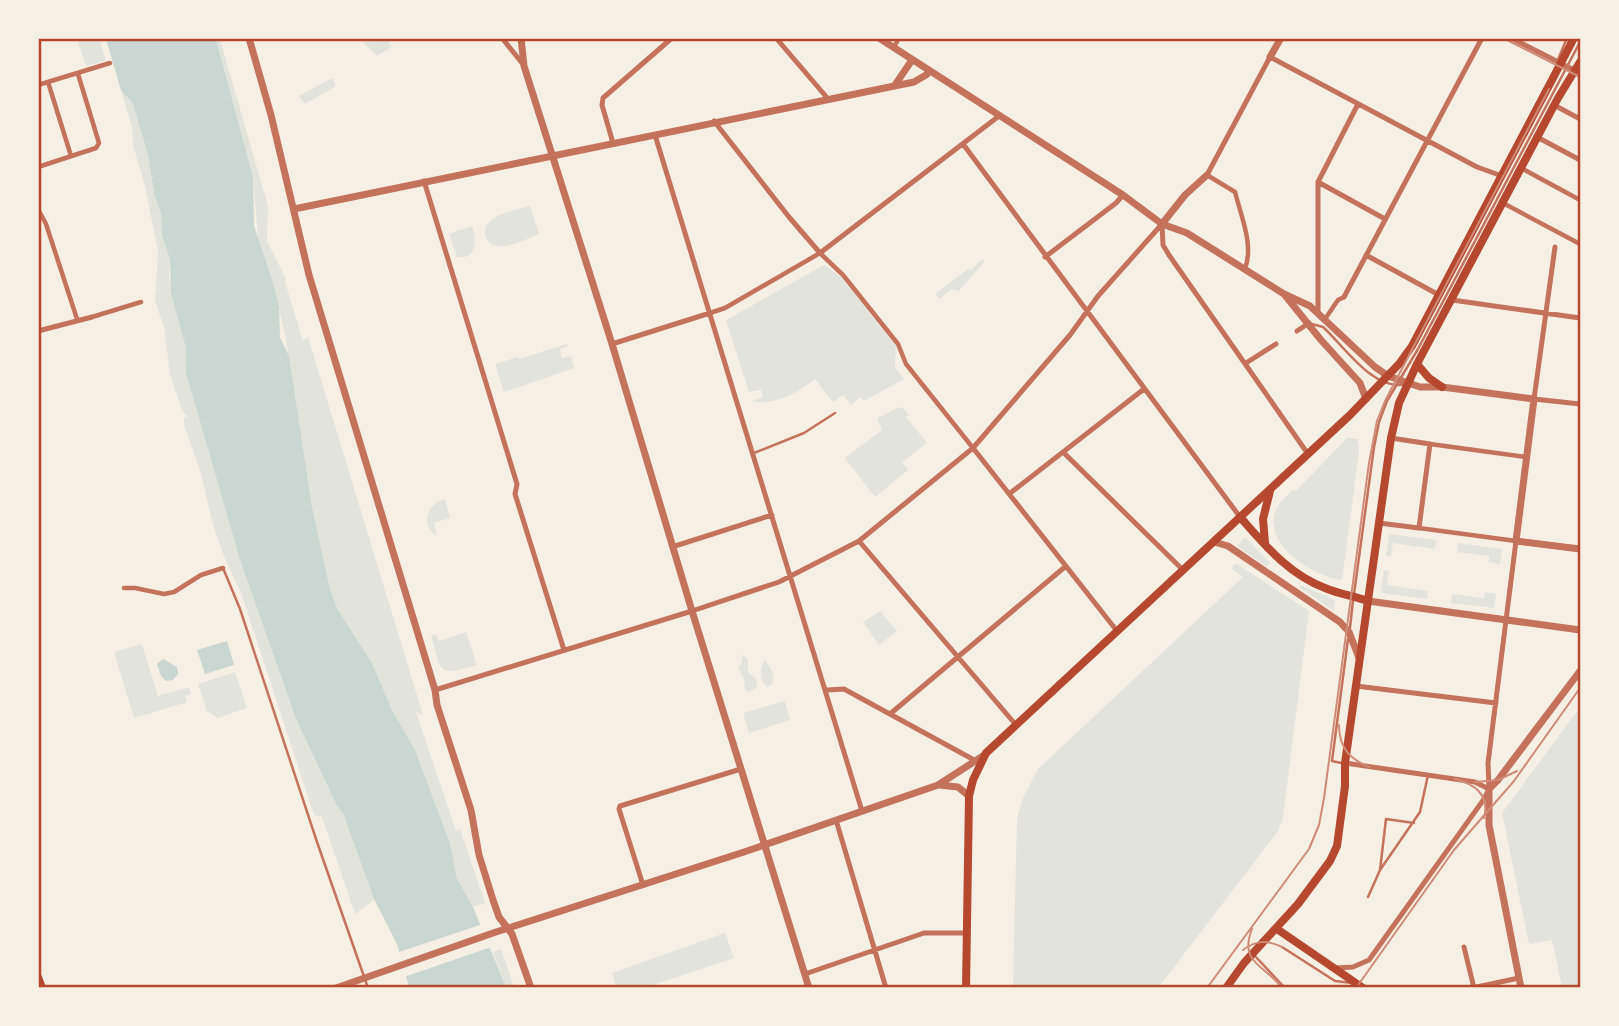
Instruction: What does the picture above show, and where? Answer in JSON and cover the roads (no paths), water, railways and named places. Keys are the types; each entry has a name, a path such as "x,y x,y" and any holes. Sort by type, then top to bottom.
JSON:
{"main road":[{"path":"1226,988 1277,929 1330,861 1335,849 1359,658 1401,383 1418,364 1554,105 1570,66 1574,38"},
{"path":"966,988 970,796 973,780 986,753 1308,454 1408,354 1549,89 1570,66"},
{"path":"1418,364 1429,378 1442,387"},
{"path":"1265,545 1263,519 1271,488"},
{"path":"1240,517 1287,567 1324,588 1368,601"},
{"path":"1277,929 1359,985"},
{"path":"38,977 42,988"}],"street":[{"path":"249,38 306,263 435,690 437,705 471,810 479,855 499,917 516,943 531,988"},
{"path":"512,38 505,41 524,66"},
{"path":"521,38 524,66 809,988"},
{"path":"613,143 602,105 603,98 672,38"},
{"path":"776,38 829,100"},
{"path":"879,38 1123,195 1162,224 1187,233 1284,294 1303,301 1325,319 1385,379 1420,387 1442,387 1580,404"},
{"path":"893,48 899,38"},
{"path":"435,690 692,611 792,577 859,541 973,448 1185,195 1207,175 1280,38"},
{"path":"1325,319 1338,300 1344,297 1482,38"},
{"path":"1511,38 1570,66"},
{"path":"1270,57 1477,167 1502,176"},
{"path":"895,85 912,60"},
{"path":"38,85 110,63"},
{"path":"293,209 914,82 930,71"},
{"path":"38,167 96,148 99,143 78,74"},
{"path":"48,82 71,156"},
{"path":"1318,313 1318,182 1358,104"},
{"path":"1554,105 1580,120"},
{"path":"612,344 725,308 820,253 999,116"},
{"path":"714,121 789,217 843,275 890,333 906,364 1117,631"},
{"path":"655,134 862,811"},
{"path":"1537,137 1580,160"},
{"path":"963,145 1240,517"},
{"path":"1521,168 1580,200"},
{"path":"1207,175 1235,192 1248,247 1245,269"},
{"path":"424,181 517,484 515,494 564,650"},
{"path":"1318,182 1385,219"},
{"path":"1045,257 1123,195"},
{"path":"1503,203 1580,244"},
{"path":"38,209 46,224 77,319"},
{"path":"1162,224 1165,250 1308,454"},
{"path":"1521,988 1489,825 1488,763 1555,247"},
{"path":"1366,256 1439,295"},
{"path":"1284,294 1360,383 1366,398"},
{"path":"1452,300 1580,318"},
{"path":"38,331 141,302"},
{"path":"1297,331 1309,323"},
{"path":"1246,363 1276,344"},
{"path":"1009,494 1144,388"},
{"path":"1391,438 1527,457"},
{"path":"1419,528 1430,444"},
{"path":"1063,453 1184,570"},
{"path":"672,547 772,515"},
{"path":"1379,523 1580,549"},
{"path":"859,541 1016,725"},
{"path":"1214,542 1228,546 1340,622 1349,632 1359,658"},
{"path":"890,714 1066,566"},
{"path":"124,588 135,587 159,594 174,592 201,575 223,568"},
{"path":"1368,601 1580,629"},
{"path":"1336,968 1353,967 1369,960 1477,811 1489,789 1580,671"},
{"path":"1356,685 1496,703"},
{"path":"827,690 844,689 976,761"},
{"path":"336,988 938,785 986,753"},
{"path":"1345,763 1475,782 1489,789"},
{"path":"643,885 620,806 741,769"},
{"path":"938,785 958,787 970,796"},
{"path":"836,820 886,988"},
{"path":"805,974 924,933 967,933"},
{"path":"1465,947 1473,987 1519,978"}],"lane":[{"path":"1567,38 1570,66"},
{"path":"1345,763 1332,761 1376,433 1383,410 1401,383 1580,43"},
{"path":"1309,323 1323,327 1369,373 1385,379"},
{"path":"754,453 804,433 835,413"},
{"path":"223,568 240,609 368,988"},
{"path":"1368,897 1380,870 1422,808 1428,775"},
{"path":"1380,870 1386,819 1414,822"},
{"path":"1282,947 1335,981 1359,985"},
{"path":"1254,953 1259,963 1280,980 1285,988"}],"tram line":[{"path":"1503,38 1580,77"},
{"path":"1207,988 1309,849 1319,825 1377,421 1549,89"},
{"path":"1356,988 1454,850 1514,781 1580,688"},
{"path":"1339,725 1341,740 1347,752 1369,767"},
{"path":"1475,782 1498,780 1517,771"},
{"path":"1455,779 1475,787 1483,797 1484,818"},
{"path":"1252,929 1249,941 1251,957 1282,988"},
{"path":"1243,950 1262,942 1282,947"}]}
